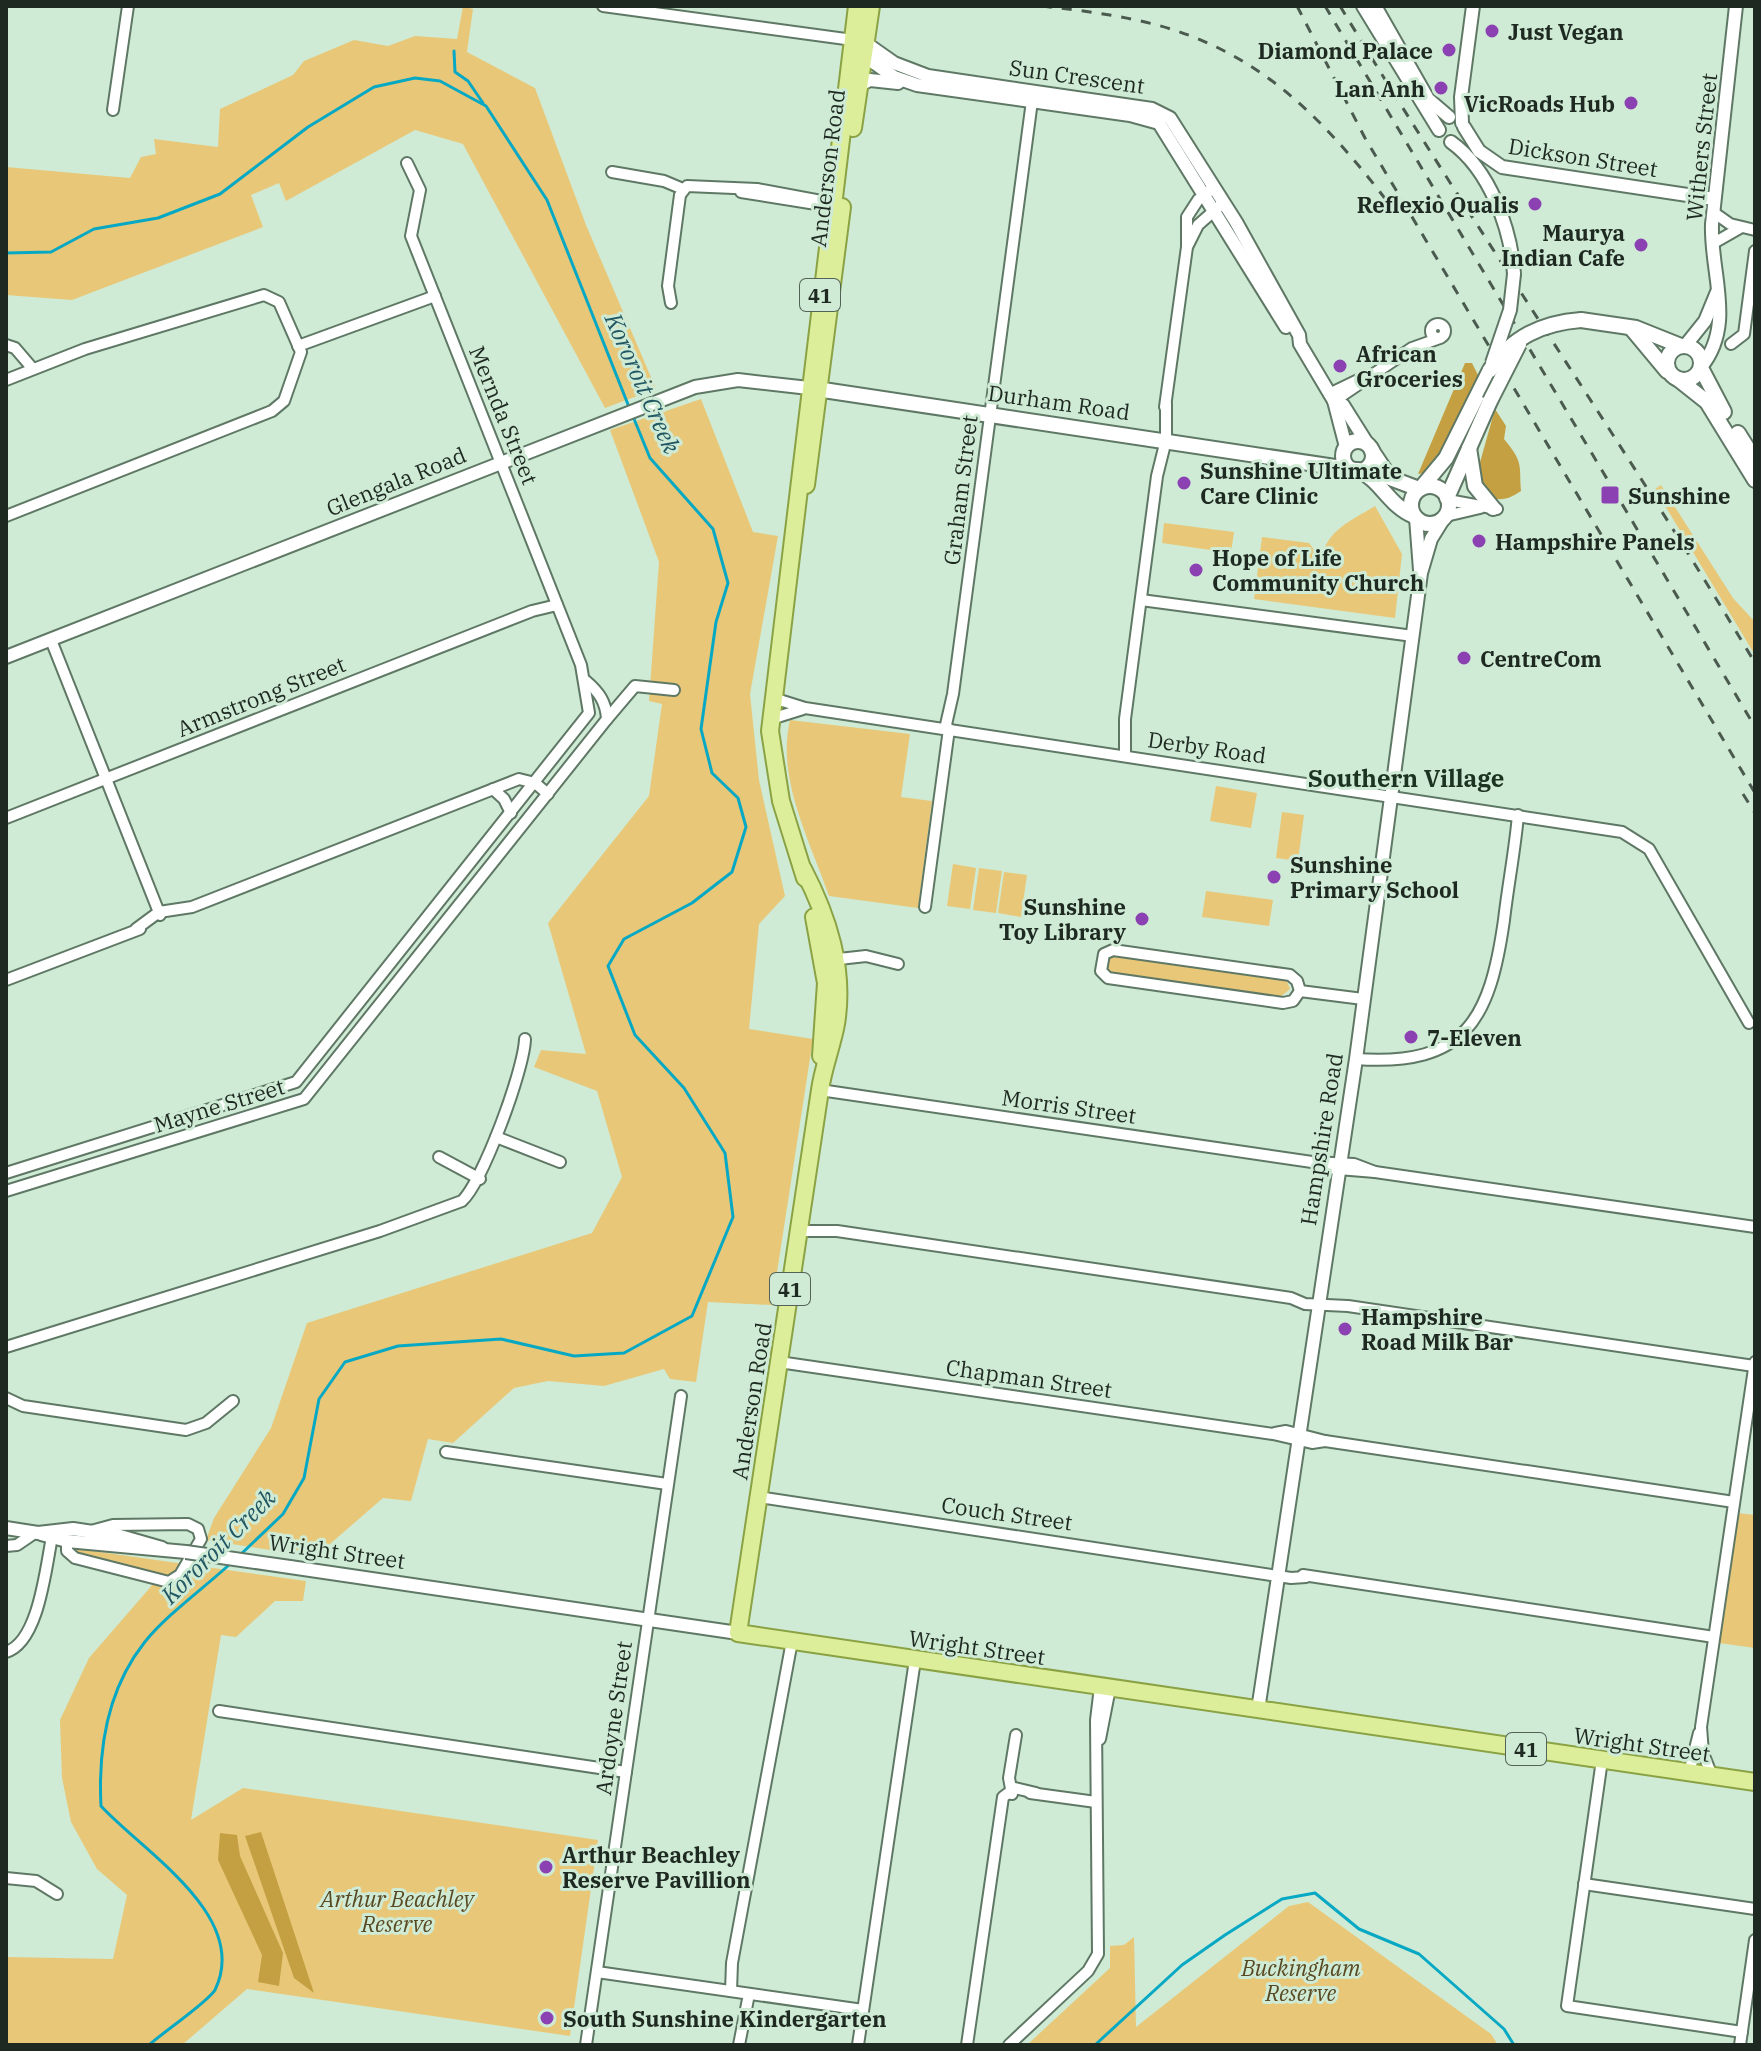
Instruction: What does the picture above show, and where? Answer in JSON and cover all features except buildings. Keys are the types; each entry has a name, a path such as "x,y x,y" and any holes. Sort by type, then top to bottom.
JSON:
{"main road":[{"name":"Anderson Road","path":"837,204 859,85 862,40 860,7"},
{"name":"Anderson Road","path":"738,1633 820,1086 836,1021 830,960 775,775 771,719 837,204 862,40"},
{"path":"1415,517 1411,499 1446,458 1490,370 1505,349 1530,332 1581,320 1628,326 1698,353 1701,367 1749,457 1755,480"},
{"path":"1628,326 1675,378 1707,402 1749,457"},
{"name":"Hampshire Road","path":"1446,508 1508,360 1530,332"},
{"path":"1675,378 1667,366 1668,357 1683,346"},
{"path":"1675,378 1692,379 1701,367"},
{"name":"Durham Road","path":"815,388 1356,470"},
{"path":"1356,470 1369,465 1371,449 1359,441 1345,448 1345,464 1356,470 1372,476 1390,499 1430,524 1446,508 1434,487 1420,489"},
{"name":"Durham Road","path":"1291,460 1329,457 1345,448"},
{"path":"1469,448 1475,486 1491,508"},
{"name":"Sun Crescent","path":"1371,449 1393,480 1420,489"},
{"name":"Wright Street","path":"738,1633 1755,1782"}],"street":[{"path":"113,110 128,6"},
{"path":"603,6 862,40"},
{"path":"1363,6 1442,138 1451,142 1476,170 1507,230 1514,274 1510,310 1490,370"},
{"path":"1375,6 1428,99 1463,125"},
{"path":"1451,142 1461,138 1461,97 1473,6"},
{"name":"Withers Street","path":"1701,367 1710,355 1722,312 1712,244 1713,206 1736,6"},
{"name":"Sun Crescent","path":"862,40 894,77 917,85 1033,97"},
{"name":"Sun Crescent","path":"862,40 894,63 917,73 1159,123 1209,190 1293,340 1300,344 1332,398 1345,448"},
{"path":"859,85 870,80 917,85"},
{"name":"Graham Street","path":"925,907 1033,97"},
{"path":"1439,130 1461,97"},
{"name":"Dickson Street","path":"1463,125 1479,151 1502,167 1713,206 1740,228 1755,230"},
{"name":"Mernda Street","path":"407,163 420,190 411,236 586,681"},
{"path":"612,172 664,181 683,189 695,185 771,191 837,204"},
{"path":"671,303 668,286 683,189"},
{"path":"1121,755 1187,247 1187,217 1209,190"},
{"path":"1187,247 1195,229 1220,208"},
{"path":"1712,244 1740,228"},
{"path":"1731,344 1744,335 1755,251"},
{"path":"1683,346 1705,321 1717,292"},
{"path":"6,380 112,341 264,295 279,302 299,349 284,401 272,411 6,516"},
{"path":"299,349 435,296"},
{"path":"1332,398 1412,348 1440,338 1432,336 1432,327 1412,348"},
{"path":"11,346 28,371"},
{"name":"Glengala Road","path":"6,657 670,396 714,382 738,380 815,388"},
{"name":"Sun Crescent","path":"1332,398 1343,405 1371,449"},
{"path":"1446,508 1491,508"},
{"name":"Hampshire Road","path":"1258,1710 1356,1059 1421,573 1431,539 1446,508"},
{"name":"Hampshire Road","path":"1415,517 1421,573"},
{"path":"1141,596 1413,636"},
{"name":"Armstrong Street","path":"6,818 556,601"},
{"path":"51,640 160,915"},
{"path":"586,681 597,691 606,708 607,719"},
{"name":"Mayne Street","path":"6,1173 296,1082 572,737 589,713 586,681"},
{"name":"Mayne Street","path":"6,1191 304,1099 635,686 674,690"},
{"name":"Derby Road","path":"773,698 805,708 1390,795 1602,828 1632,836 1649,849 1749,1023"},
{"name":"Derby Road","path":"771,719 805,708"},
{"path":"572,737 585,747"},
{"path":"6,980 150,926 160,915 192,907 519,779 535,783 548,794"},
{"path":"493,789 504,799 511,813"},
{"path":"1356,1059 1389,1060 1427,1053 1452,1041 1475,1018 1495,977 1518,815"},
{"path":"443,896 456,909"},
{"path":"1113,950 1290,975 1300,991 1293,1001 1283,1003 1108,978 1101,971 1104,954 1113,950"},
{"path":"830,960 866,956 898,964"},
{"path":"1300,991 1363,999"},
{"path":"6,1347 380,1231 462,1209 473,1199 522,1068 525,1039"},
{"name":"Morris Street","path":"820,1086 1755,1227"},
{"path":"494,1142 560,1162"},
{"path":"439,1157 479,1179"},
{"path":"800,1226 1755,1364 1701,1727 1689,1773"},
{"name":"Chapman Street","path":"779,1362 1734,1502"},
{"name":"Ardoyne Street","path":"586,2045 681,1396"},
{"path":"6,1398 23,1406 186,1430 206,1423 233,1401"},
{"path":"446,1452 667,1484"},
{"name":"Couch Street","path":"759,1497 1714,1637"},
{"name":"Wright Street","path":"52,1535 113,1525 186,1524 196,1527 201,1539 180,1575 169,1582 75,1558 67,1551 67,1541"},
{"name":"Wright Street","path":"6,1528 52,1535 67,1541 162,1548"},
{"path":"67,1541 89,1531"},
{"name":"Wright Street","path":"89,1531 186,1552 738,1633"},
{"path":"6,1546 18,1544 37,1532 45,1561"},
{"path":"6,1652 24,1638 38,1610 52,1535"},
{"path":"727,1991 792,1641"},
{"path":"858,2045 915,1660"},
{"path":"1009,2045 1096,1964 1096,1799 1105,1688"},
{"path":"219,1711 626,1772"},
{"path":"1701,1727 1703,1753 1712,1776"},
{"path":"969,2043 1002,1808 1011,1792 1016,1735"},
{"path":"1602,1760 1567,2006 1742,2032"},
{"path":"1011,1792 1096,1799"},
{"path":"6,1878 36,1881 57,1894"},
{"path":"1584,1884 1755,1909"},
{"path":"1740,2045 1755,1940"},
{"path":"597,1972 863,2010"},
{"path":"739,2045 749,1994"}],"green space":[{"path":"463,6 473,9 467,52 535,88 586,225 656,389 605,408 463,144 415,130 286,201 279,183 251,195 263,227 72,300 6,295 6,167 130,178 141,157 156,154 154,139 218,147 220,109 293,75 304,61 354,40 388,46 415,36 457,39"},
{"path":"701,399 753,532 778,536 750,694 759,780 785,896 759,924 749,1029 813,1039 772,1305 708,1302 696,1382 670,1379 664,1369 604,1386 548,1381 514,1388 453,1443 428,1439 411,1501 383,1498 315,1557 206,1540 214,1518 271,1428 307,1323 592,1233 622,1177 597,1091 534,1067 541,1050 586,1054 548,923 649,796 662,704 649,701 659,562 610,430"},
{"path":"1661,485 1733,598 1755,622 1755,655 1655,489"},
{"path":"1375,506 1402,554 1395,618 1254,599 1262,537 1309,543 1315,551 1323,552 1337,530"},
{"path":"1164,523 1234,532 1231,553 1162,543"},
{"path":"790,720 910,734 901,797 932,801 918,908 829,896 791,787 787,742"},
{"path":"1216,786 1257,793 1251,828 1210,821"},
{"path":"1282,812 1304,815 1298,861 1276,858"},
{"path":"953,864 976,868 970,909 947,906"},
{"path":"979,868 1002,871 996,913 973,910"},
{"path":"1004,872 1027,875 1021,917 998,913"},
{"path":"1206,891 1273,900 1269,926 1202,917"},
{"path":"1111,954 1286,979 1290,989 1280,997 1112,973 1105,965"},
{"path":"1738,1513 1755,1515 1755,1648 1719,1643"},
{"name":"Arthur Beachley Reserve","path":"78,1549 306,1581 303,1601 275,1601 236,1637 221,1635 191,1820 243,1788 598,1840 570,2036 247,1989 182,2045 6,2045 6,1957 113,1959 127,1895 97,1869 71,1822 62,1778 60,1720 89,1658 160,1576 75,1552"},
{"name":"Buckingham Reserve","path":"1308,1902 1491,2034 1498,2045 1027,2045 1110,1968 1110,1946 1124,1945 1134,1937 1136,2027 1289,1906"}],"shaded area":[{"path":"1465,363 1472,363 1479,377 1438,456 1425,473 1418,474"},
{"path":"1495,409 1506,426 1504,439 1518,459 1520,469 1521,491 1501,499 1487,496 1477,473"},
{"path":"261,1832 314,1993 294,1978 245,1836"},
{"path":"220,1833 237,1835 240,1856 283,1953 279,1986 258,1982 262,1955 218,1860"}],"waterway":[{"path":"454,51 455,72 468,81 483,103"},
{"name":"Kororoit Creek","path":"6,253 51,252 94,229 158,218 220,194 308,127 374,87 415,78 440,81 486,106 547,200 629,407"},
{"name":"Kororoit Creek","path":"239,1556 283,1514 304,1478 319,1399 345,1362 398,1346 501,1339 574,1356 624,1353 692,1316 733,1217 725,1153 684,1088 635,1035 608,966 624,939 692,903 732,872 746,827 738,798 712,773 701,729 716,622 728,583 713,529 650,458 632,414"},
{"name":"Kororoit Creek","path":"149,2045 215,1990 222,1963 218,1936 206,1911 187,1887 101,1806 104,1742 122,1680 144,1643 174,1612 230,1564"},
{"name":"Kororoit Creek","path":"1095,2045 1182,1965 1225,1935 1282,1899 1315,1893 1359,1929 1419,1954 1504,2029 1514,2045"}],"railway":[{"path":"1042,6 1145,22 1188,35 1226,52 1261,73 1322,125 1403,222"},
{"path":"1297,6 1365,138 1755,793"},
{"path":"1325,6 1755,727"},
{"path":"1340,6 1653,497 1755,663"},
{"path":"1743,794 1755,813"}],"place":[{"name":"Just Vegan","path":"1492,31"},
{"name":"Diamond Palace","path":"1449,50"},
{"name":"Lan Anh","path":"1441,88"},
{"name":"VicRoads Hub","path":"1631,103"},
{"name":"Reflexio Qualis","path":"1535,204"},
{"name":"Maurya Indian Cafe","path":"1641,245"},
{"name":"African Groceries","path":"1340,366"},
{"name":"Sunshine Ultimate Care Clinic","path":"1184,483"},
{"name":"Sunshine","path":"1610,495"},
{"name":"Hampshire Panels","path":"1479,541"},
{"name":"Hope of Life Community Church","path":"1196,570"},
{"name":"CentreCom","path":"1464,658"},
{"name":"Sunshine Primary School","path":"1274,877"},
{"name":"Sunshine Toy Library","path":"1142,919"},
{"name":"7-Eleven","path":"1411,1037"},
{"name":"Hampshire Road Milk Bar","path":"1345,1329"},
{"name":"Arthur Beachley Reserve Pavillion","path":"546,1867"},
{"name":"South Sunshine Kindergarten","path":"547,2018"}],"district":[{"name":"Southern Village","path":"1406,778"}]}
